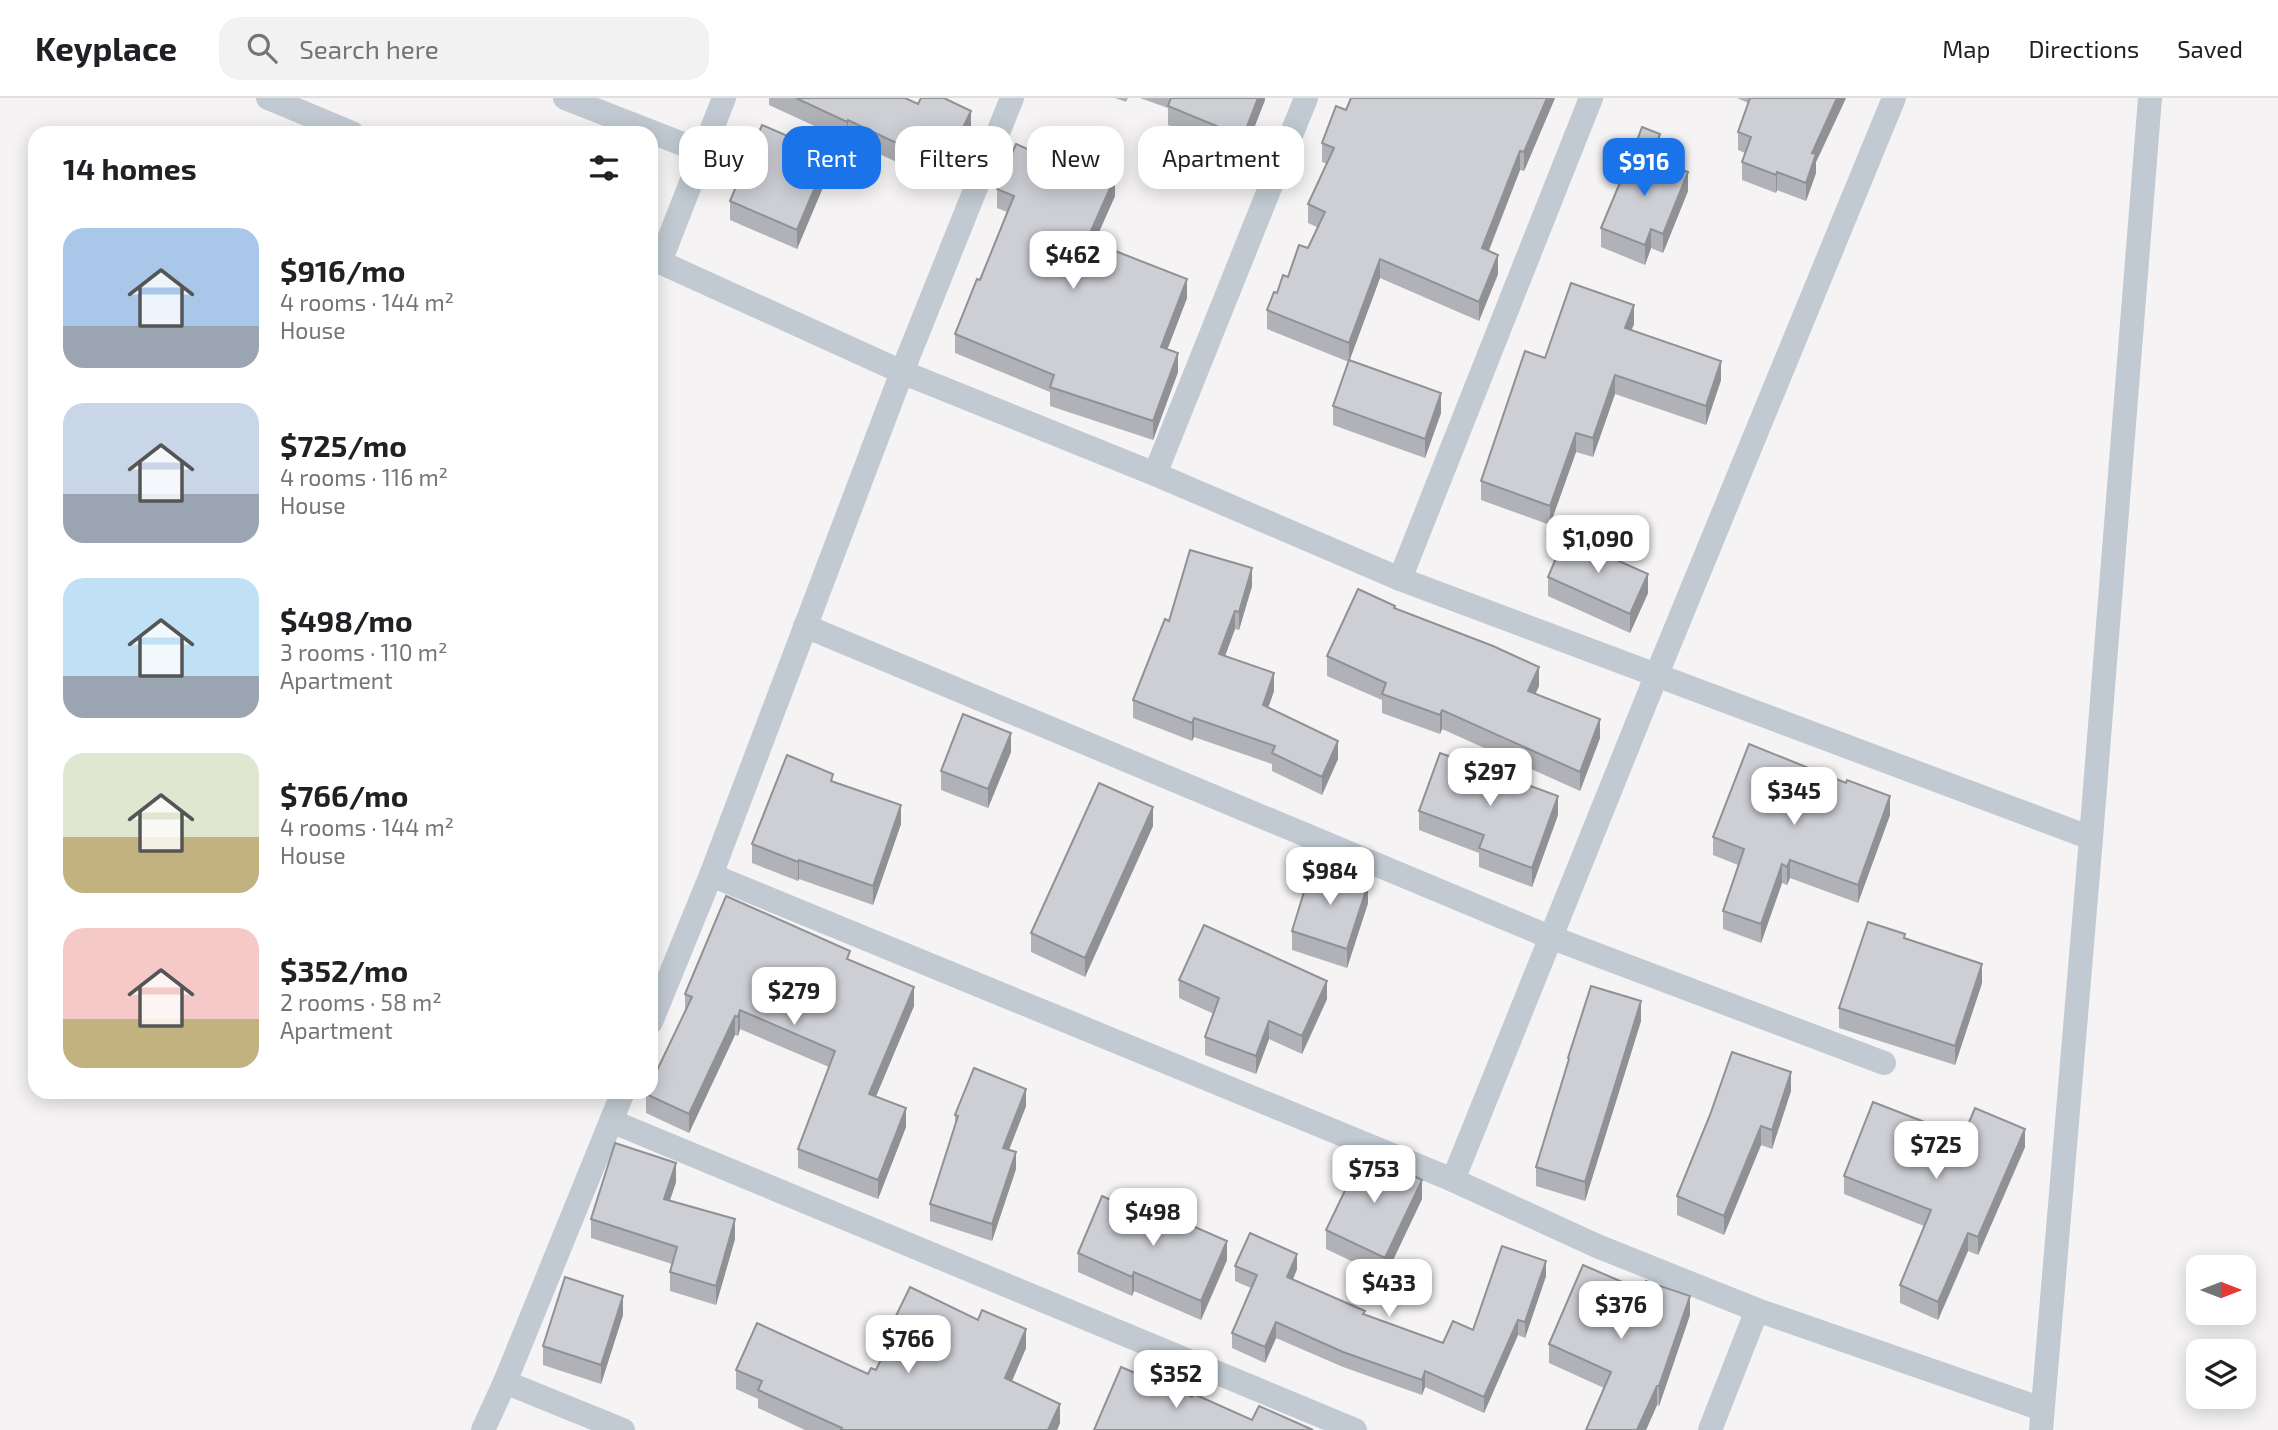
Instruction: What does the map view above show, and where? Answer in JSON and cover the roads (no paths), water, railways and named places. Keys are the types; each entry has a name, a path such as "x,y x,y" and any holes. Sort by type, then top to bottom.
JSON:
{"street":[{"path":"268,98 335,126"},
{"path":"565,98 637,126"},
{"path":"713,126 724,98"},
{"path":"658,1005 711,875 902,372 1012,98"},
{"path":"1154,474 1306,98"},
{"path":"1400,579 1591,98"},
{"path":"1453,1180 1894,98"},
{"path":"711,875 1453,1180 1597,1246 2041,1420 2150,98"},
{"path":"658,134 679,143"},
{"path":"658,253 687,189"},
{"path":"658,261 902,372 1154,474 1400,579 2091,838"},
{"path":"806,626 1550,937 1884,1063"},
{"path":"483,1430 620,1099"},
{"path":"611,1121 1355,1430"},
{"path":"1710,1430 1758,1310"},
{"path":"505,1382 623,1430"}]}
